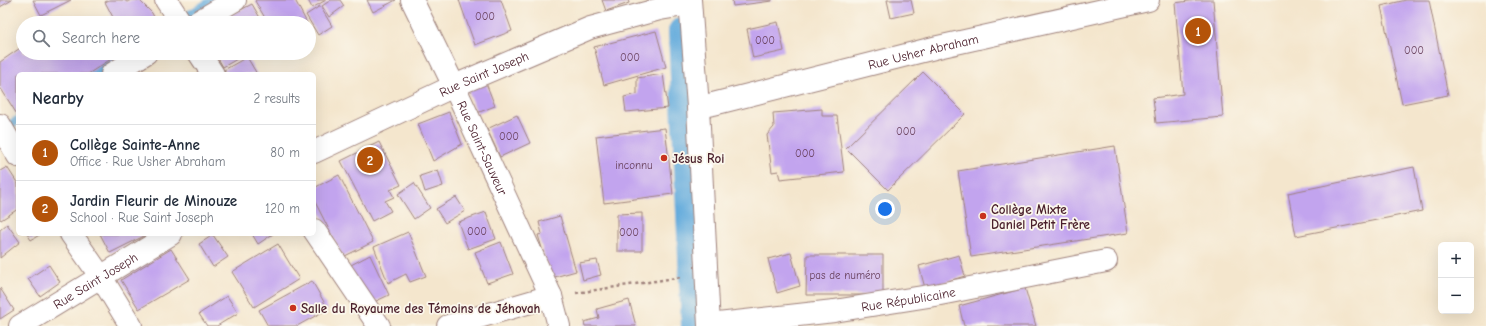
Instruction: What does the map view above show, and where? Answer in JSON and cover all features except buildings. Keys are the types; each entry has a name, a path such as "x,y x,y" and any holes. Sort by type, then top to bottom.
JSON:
{"street":[{"path":"180,16 235,0"},
{"name":"Rue Saint-Sauveur","path":"412,0 454,86 550,296 559,326"},
{"name":"Rue Usher Abraham","path":"698,107 938,47 1148,0"},
{"path":"677,5 698,107 709,326"},
{"name":"Rue Saint Joseph","path":"316,151 454,86 590,28 677,5"},
{"path":"115,72 135,60"},
{"path":"204,60 212,72"},
{"path":"6,134 16,152"},
{"path":"316,233 379,326"},
{"path":"73,236 131,326"},
{"name":"Rue Saint Joseph","path":"20,326 168,236"},
{"name":"Rue Républicaine","path":"709,326 858,308 935,295 1106,261"},
{"path":"448,326 550,296"}],"path":[{"path":"550,296 706,274"}],"waterway":[{"path":"188,16 213,0"},
{"path":"683,32 696,326"},
{"path":"97,72 112,63"},
{"path":"2,130 16,121"}],"place":[{"name":"Collège Sainte-Anne","path":"1198,31"},
{"name":"Jésus Roi","path":"664,158"},
{"name":"Jardin Fleurir de Minouze","path":"370,160"},
{"name":"Collège Mixte Daniel Petit Frère","path":"983,216"},
{"name":"Salle du Royaume des Témoins de Jéhovah","path":"293,308"}]}
